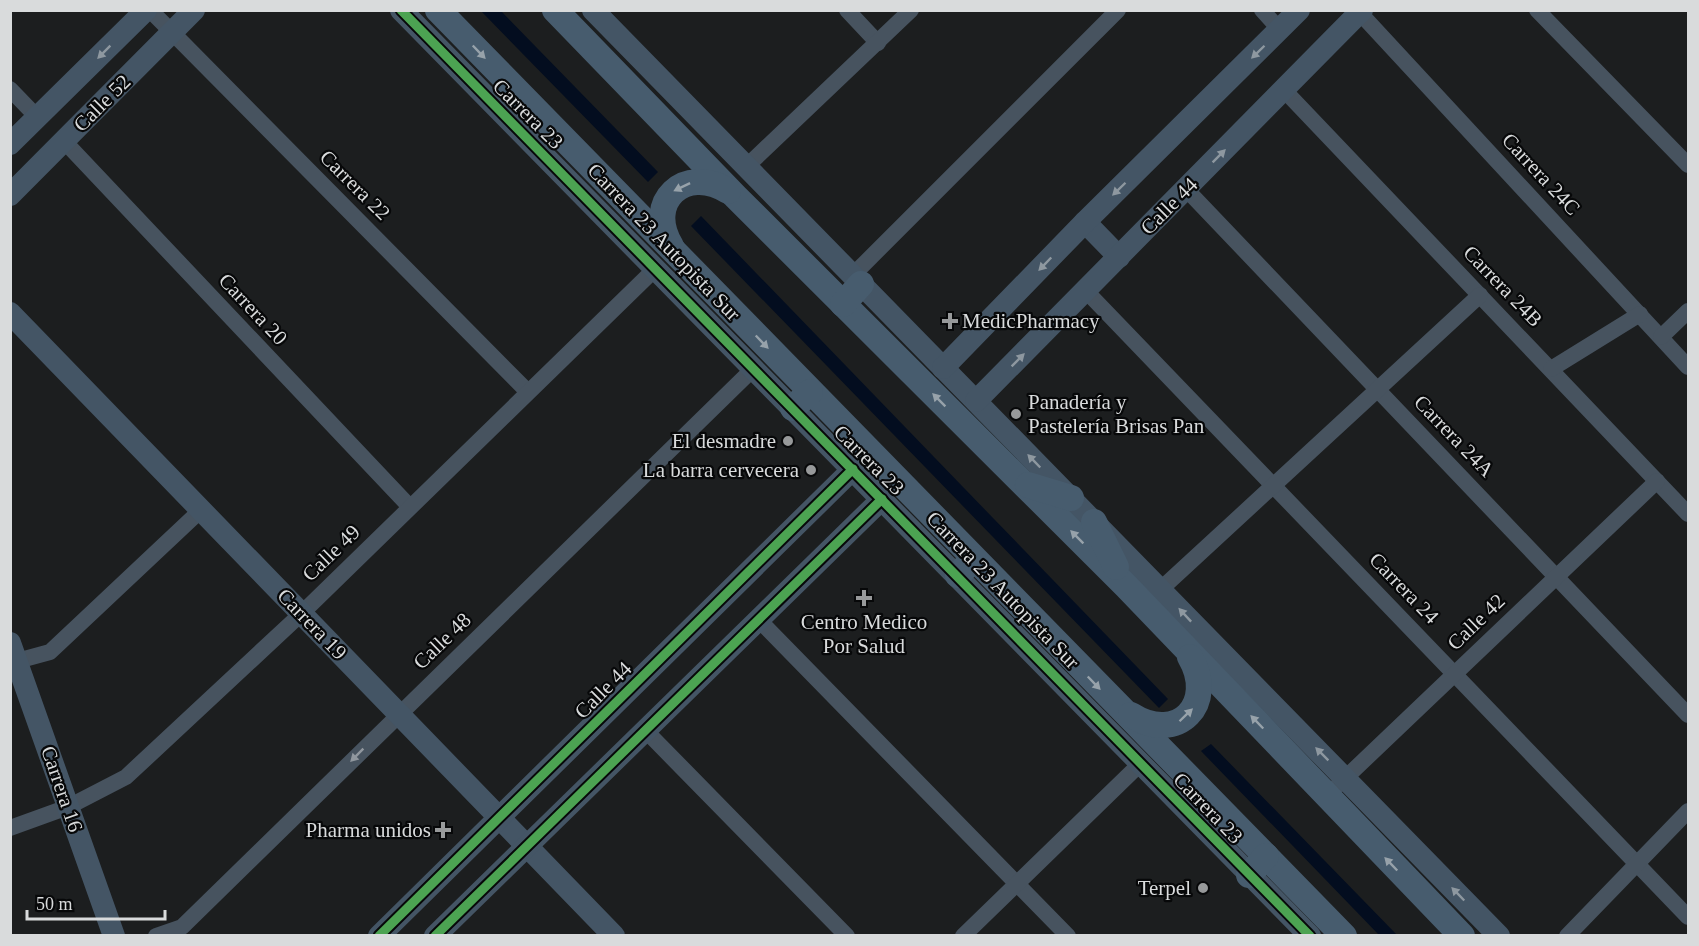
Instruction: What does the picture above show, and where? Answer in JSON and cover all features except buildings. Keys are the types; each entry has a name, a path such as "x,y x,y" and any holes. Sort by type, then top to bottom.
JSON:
{"main road":[{"name":"Carrera 23 Autopista Sur","path":"438,10 678,256 801,400 965,567 1116,705 1344,936"},
{"path":"555,10 736,197 1126,586 1461,936"},
{"path":"678,256 667,238 662,222 663,208 674,191 691,183 706,182 719,186 736,197"},
{"path":"843,304 857,280"},
{"path":"1024,484 1071,498"},
{"path":"1094,522 1126,586"},
{"path":"1116,705 1142,722 1160,727 1174,724 1186,716 1197,699 1199,678 1181,644"},
{"path":"1249,875 1266,856"}],"street":[{"name":"Carrera 22","path":"148,10 528,392"},
{"name":"Calle 52","path":"10,144 148,10"},
{"name":"Calle 52","path":"10,195 194,10"},
{"name":"Carrera 23","path":"401,10 754,368 801,400 854,469 882,499 965,567 1140,764 1310,936"},
{"path":"592,10 1499,936"},
{"path":"847,10 878,43"},
{"path":"746,167 911,10"},
{"path":"857,280 1118,10"},
{"path":"1262,10 1280,30"},
{"path":"943,368 1085,222 1299,10"},
{"path":"1537,10 1689,165"},
{"name":"Calle 44","path":"976,401 1361,11"},
{"name":"Carrera 24C","path":"1361,11 1689,367"},
{"path":"10,89 37,117"},
{"name":"Carrera 24B","path":"1284,90 1689,514"},
{"name":"Carrera 20","path":"64,141 410,507"},
{"name":"Carrera 24A","path":"1186,189 1689,715"},
{"path":"1085,222 1119,257"},
{"name":"Calle 49","path":"10,828 69,807 126,777 301,614 655,268"},
{"name":"Carrera 24","path":"1086,291 1689,917"},
{"path":"1161,589 1480,295"},
{"path":"1661,337 1689,311"},
{"name":"Carrera 19","path":"10,313 614,936"},
{"path":"1551,369 1640,314"},
{"name":"Calle 48","path":"156,936 182,927 754,368"},
{"name":"Calle 44","path":"379,936 854,469"},
{"name":"Calle 42","path":"1327,796 1657,481"},
{"path":"435,936 882,499"},
{"path":"14,652 50,652 201,510"},
{"path":"759,620 1068,936"},
{"name":"Carrera 16","path":"14,652 114,936"},
{"path":"645,730 847,936"},
{"path":"963,936 1140,764"},
{"path":"1568,936 1689,811"}],"water":[{"path":"481,11 501,11 658,172 648,182"},
{"path":"701,216 1168,699 1159,708 691,226"},
{"path":"1211,744 1397,935 1379,935 1201,751"}],"cycle path":[{"path":"401,10 1310,936"},
{"path":"379,936 853,469"},
{"path":"435,936 882,499"}],"place":[{"name":"MedicPharmacy","path":"950,321"},
{"name":"Panadería y Pastelería Brisas Pan","path":"1016,414"},
{"name":"El desmadre","path":"788,441"},
{"name":"La barra cervecera","path":"811,470"},
{"name":"Centro Medico Por Salud","path":"864,598"},
{"name":"Pharma unidos","path":"443,830"},
{"name":"Terpel","path":"1203,888"}]}
